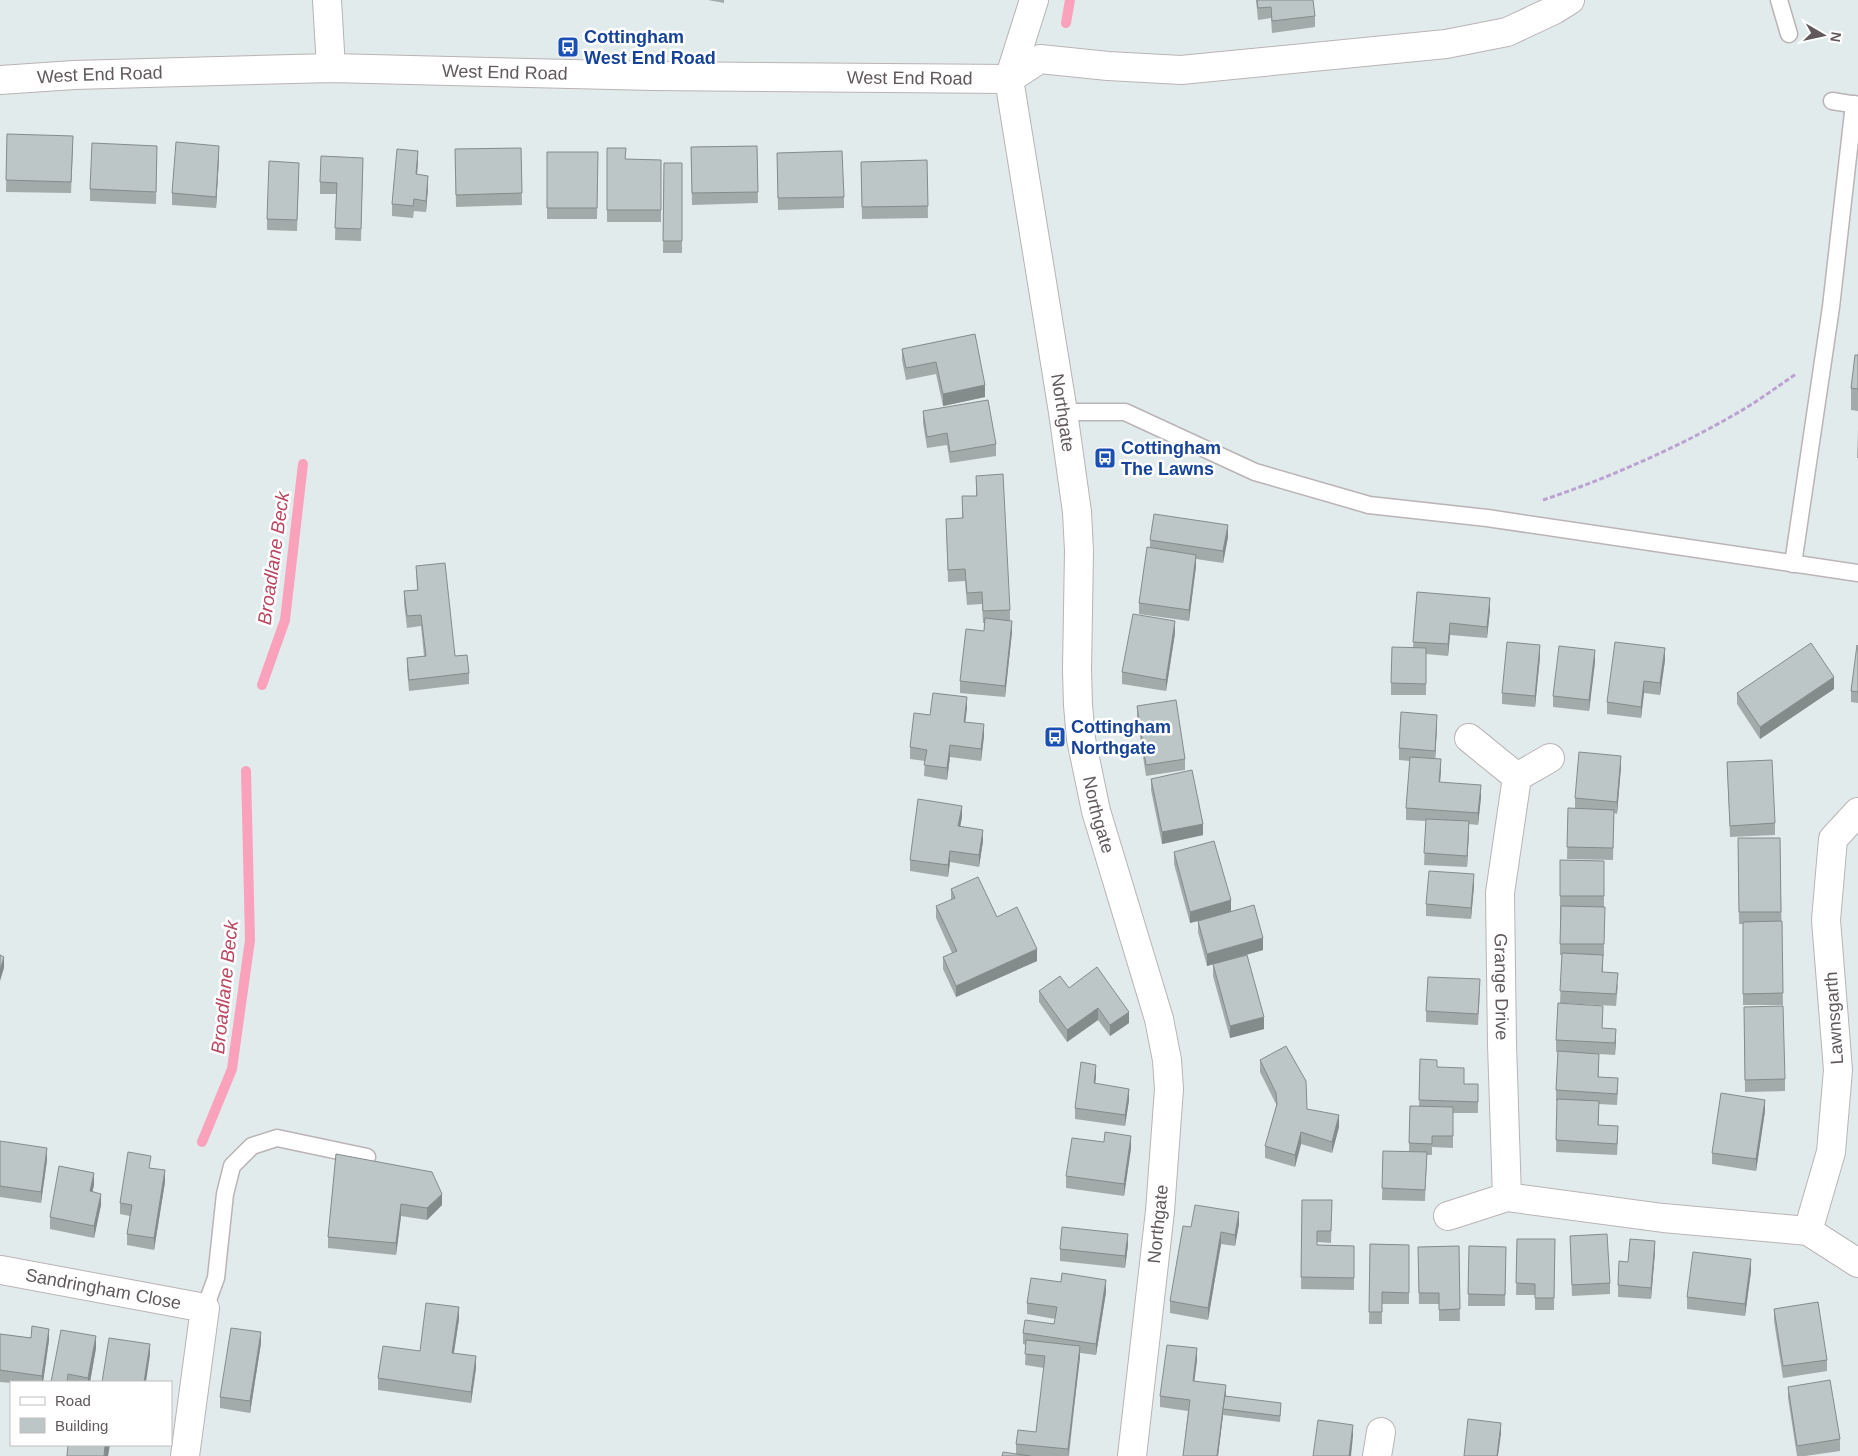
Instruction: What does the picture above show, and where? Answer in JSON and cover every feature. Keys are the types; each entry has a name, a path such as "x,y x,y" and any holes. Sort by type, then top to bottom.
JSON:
{"street":[{"path":"326,0 331,68"},
{"path":"1009,79 1034,0"},
{"path":"1009,79 1040,59 1108,66 1181,70 1446,44 1507,32 1554,10 1570,0"},
{"name":"West End Road","path":"0,80 74,75 331,68 653,76 1009,79"},
{"name":"Northgate","path":"1009,79 1063,412 1077,512 1079,551 1077,670 1078,705 1082,739 1096,811 1159,1019 1168,1060 1170,1089 1160,1211 1132,1456"},
{"path":"1469,738 1517,777 1550,758"},
{"name":"Grange Drive","path":"1507,1197 1500,893 1517,777"},
{"name":"Lawnsgarth","path":"1808,1231 1831,1152 1838,1070 1826,920 1833,839 1858,812"},
{"path":"1448,1216 1507,1197 1663,1218 1808,1231 1858,1263"},
{"name":"Sandringham Close","path":"2,1263 205,1308"},
{"path":"185,1456 205,1308"}],"lane":[{"path":"1779,0 1789,34"},
{"path":"1793,564 1824,356 1856,104 1832,101"},
{"path":"1063,412 1125,412 1255,472 1369,505 1487,518 1858,574"},
{"path":"205,1308 216,1278 225,1194 232,1166 252,1146 277,1138 367,1156"}],"path":[{"path":"1534,502 1572,490 1678,445 1740,412 1824,356"}],"building":[{"path":"1257,0 1313,0 1315,16 1272,21 1271,7 1258,8"},
{"path":"7,134 73,136 71,182 6,180"},
{"path":"176,142 219,146 216,197 172,193"},
{"path":"92,143 157,146 156,192 90,189"},
{"path":"757,146 758,192 692,193 691,147"},
{"path":"521,148 522,193 456,195 455,149"},
{"path":"607,148 626,148 625,159 661,160 661,210 607,210"},
{"path":"397,149 418,151 416,174 428,176 426,201 414,199 413,206 392,204"},
{"path":"842,151 844,197 778,198 777,153"},
{"path":"547,152 598,152 597,208 547,208"},
{"path":"321,156 363,158 361,229 335,228 337,183 320,182"},
{"path":"927,160 928,206 862,207 861,162"},
{"path":"269,161 299,163 297,220 267,219"},
{"path":"664,163 682,163 682,241 663,241"},
{"path":"975,334 985,385 943,394 936,362 906,368 902,349"},
{"path":"1855,355 1858,355 1858,389 1851,388"},
{"path":"988,400 996,444 950,452 947,433 927,437 923,411"},
{"path":"1003,474 1010,610 983,611 982,592 967,593 965,569 948,570 946,519 963,518 962,496 977,496 976,476"},
{"path":"1154,514 1228,525 1223,551 1150,540"},
{"path":"1147,547 1196,555 1189,610 1139,603"},
{"path":"445,563 455,656 467,655 469,673 409,680 407,658 426,656 421,615 407,616 404,591 418,590 416,566"},
{"path":"1417,592 1490,598 1487,627 1450,623 1448,644 1413,642"},
{"path":"1133,614 1175,621 1166,680 1122,672"},
{"path":"985,618 1012,621 1005,686 960,681 966,629 984,631"},
{"path":"1507,642 1540,645 1535,696 1502,693"},
{"path":"1615,642 1665,648 1660,683 1644,681 1641,707 1607,702"},
{"path":"1811,643 1834,677 1760,727 1737,693"},
{"path":"1559,646 1595,650 1589,700 1553,696"},
{"path":"1858,646 1858,692 1851,691"},
{"path":"1392,647 1426,648 1426,684 1391,683"},
{"path":"933,693 967,697 964,722 984,724 981,749 950,745 947,768 924,765 927,750 910,747 914,713 930,715"},
{"path":"1176,700 1185,759 1146,765 1137,706"},
{"path":"1401,712 1437,715 1435,751 1399,748"},
{"path":"1579,752 1621,756 1617,802 1575,798"},
{"path":"1410,757 1441,759 1439,782 1481,785 1478,813 1406,808"},
{"path":"1772,760 1775,823 1730,826 1727,762"},
{"path":"1192,770 1203,824 1162,832 1151,779"},
{"path":"918,799 962,806 958,826 983,830 979,855 950,851 948,865 910,860"},
{"path":"1568,808 1614,810 1613,848 1567,847"},
{"path":"1426,819 1469,821 1467,856 1424,853"},
{"path":"1738,838 1780,838 1781,912 1739,912"},
{"path":"1214,841 1231,900 1190,912 1174,852"},
{"path":"1560,860 1604,861 1604,896 1560,896"},
{"path":"1429,871 1474,874 1471,908 1426,904"},
{"path":"978,877 997,917 1017,907 1037,949 956,986 943,957 957,951 936,906 955,898 951,889"},
{"path":"1254,905 1263,938 1207,954 1198,921"},
{"path":"1561,906 1605,907 1604,944 1560,944"},
{"path":"1782,921 1783,993 1743,994 1743,922"},
{"path":"1562,953 1603,955 1602,972 1618,973 1616,994 1560,991"},
{"path":"0,955 4,957 0,970"},
{"path":"1247,955 1264,1017 1230,1026 1213,964"},
{"path":"1097,967 1129,1012 1110,1025 1098,1008 1067,1030 1039,991 1060,976 1069,988"},
{"path":"1428,977 1480,979 1478,1014 1426,1011"},
{"path":"1558,1003 1603,1006 1602,1028 1616,1029 1615,1043 1556,1040"},
{"path":"1783,1006 1785,1079 1745,1080 1744,1007"},
{"path":"1286,1046 1306,1081 1307,1109 1339,1115 1332,1142 1301,1132 1295,1155 1265,1146 1277,1104 1276,1093 1260,1060"},
{"path":"1558,1051 1599,1054 1598,1077 1618,1078 1617,1094 1556,1090"},
{"path":"1420,1059 1437,1060 1437,1067 1464,1068 1464,1084 1478,1084 1478,1102 1419,1100"},
{"path":"1081,1062 1096,1065 1094,1083 1129,1089 1125,1115 1075,1108"},
{"path":"1721,1093 1765,1100 1756,1159 1712,1153"},
{"path":"1557,1099 1599,1101 1598,1125 1618,1126 1617,1144 1556,1140"},
{"path":"1410,1106 1453,1107 1453,1136 1432,1136 1432,1144 1409,1143"},
{"path":"1105,1132 1131,1136 1124,1184 1066,1176 1072,1138 1104,1142"},
{"path":"0,1141 47,1148 41,1192 0,1186"},
{"path":"1383,1151 1427,1152 1425,1190 1382,1188"},
{"path":"128,1152 151,1156 149,1168 165,1170 154,1238 127,1234 132,1205 120,1203"},
{"path":"336,1154 432,1172 442,1194 427,1208 401,1204 396,1243 328,1237"},
{"path":"59,1166 94,1173 90,1191 101,1194 94,1226 50,1217"},
{"path":"1302,1200 1332,1200 1331,1231 1317,1231 1317,1245 1354,1246 1354,1278 1301,1277"},
{"path":"1195,1205 1239,1212 1235,1235 1221,1232 1208,1308 1170,1301 1183,1226 1191,1227"},
{"path":"1062,1227 1128,1234 1125,1256 1060,1249"},
{"path":"1607,1234 1610,1283 1572,1285 1570,1236"},
{"path":"1517,1239 1555,1239 1554,1298 1535,1298 1535,1284 1516,1283"},
{"path":"1630,1239 1655,1241 1651,1288 1618,1285 1619,1261 1628,1262"},
{"path":"1370,1244 1409,1245 1409,1293 1382,1292 1382,1312 1369,1312"},
{"path":"1459,1246 1460,1309 1439,1310 1439,1293 1419,1293 1418,1247"},
{"path":"1469,1246 1506,1247 1505,1295 1468,1294"},
{"path":"1693,1252 1751,1259 1745,1304 1687,1297"},
{"path":"1062,1273 1106,1280 1096,1344 1023,1333 1025,1320 1054,1324 1057,1307 1027,1303 1031,1278 1061,1282"},
{"path":"1818,1302 1827,1360 1783,1366 1774,1309"},
{"path":"426,1303 459,1307 452,1353 476,1356 471,1392 378,1378 383,1346 420,1351"},
{"path":"32,1326 49,1329 42,1376 0,1370 0,1334 31,1338"},
{"path":"231,1328 261,1332 250,1401 220,1397"},
{"path":"61,1330 96,1336 88,1378 68,1374 67,1381 51,1381"},
{"path":"109,1338 150,1344 144,1381 102,1381"},
{"path":"1026,1340 1080,1346 1068,1449 1016,1444 1018,1430 1036,1432 1045,1356 1025,1354"},
{"path":"1167,1345 1197,1348 1193,1381 1226,1385 1217,1456 1183,1456 1190,1400 1160,1396"},
{"path":"1830,1380 1840,1439 1797,1446 1788,1387"},
{"path":"1225,1396 1281,1403 1280,1416 1223,1409"},
{"path":"1468,1419 1501,1423 1497,1456 1464,1456"},
{"path":"1318,1420 1353,1425 1349,1456 1313,1456"},
{"path":"68,1446 105,1446 104,1456 67,1456"},
{"path":"1003,1452 1030,1456 1002,1456"}],"waterway":[{"path":"1066,23 1070,0"},
{"name":"Broadlane Beck","path":"262,685 285,620 303,464"},
{"name":"Broadlane Beck","path":"202,1142 232,1069 250,940 246,771"}],"place":[{"name":"Cottingham West End Road","path":"568,47"},
{"name":"Cottingham The Lawns","path":"1105,458"},
{"name":"Cottingham Northgate","path":"1055,737"}]}
